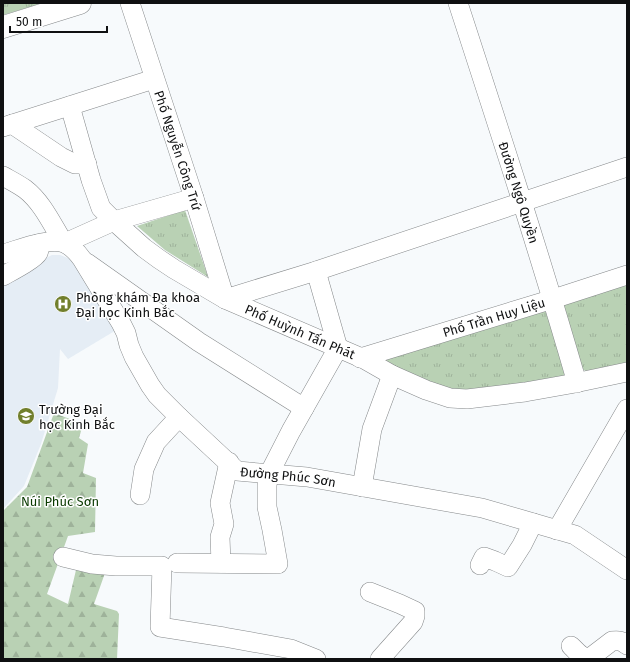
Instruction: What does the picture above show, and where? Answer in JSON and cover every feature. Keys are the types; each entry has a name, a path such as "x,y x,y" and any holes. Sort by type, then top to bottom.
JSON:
{"main road":[{"path":"3,27 80,3"}],"street":[{"name":"Phố Nguyễn Công Trứ","path":"130,3 194,198 225,299"},
{"name":"Đường Ngô Quyền","path":"458,3 553,299 577,383"},
{"path":"8,125 154,79"},
{"name":"Phố Huỳnh Tấn Phát","path":"70,106 91,180 101,208 144,248 174,269 225,299 338,348 426,390 450,398 467,399 525,392 577,383 626,372"},
{"path":"8,125 60,157 75,164 87,164"},
{"path":"225,299 316,271 627,167"},
{"name":"Đường Phúc Sơn","path":"3,176 25,189 36,200 64,243 74,250 82,259 121,322 134,357 157,395 238,470 307,477 482,508 575,535 627,570"},
{"path":"3,254 54,240 64,243 114,221 194,198"},
{"path":"3,276 37,255 39,250 38,244"},
{"path":"82,259 199,342 304,408"},
{"path":"177,563 278,564 267,507 267,485 269,474 290,431 338,348 316,271"},
{"name":"Phố Trần Huy Liệu","path":"360,358 627,275"},
{"path":"362,487 372,429 392,374"},
{"path":"557,530 627,409"},
{"path":"140,495 144,469 156,442 179,417"},
{"path":"221,563 220,537 224,524 220,503 229,462"},
{"path":"480,565 484,557 508,567 522,545 533,523"},
{"path":"63,558 92,564 116,566 162,566 160,627 291,648 316,659"},
{"path":"370,592 415,611 413,622 380,659"},
{"path":"571,646 583,658 588,658 612,641 621,641 627,645"}],"shaded area":[{"path":"52,255 60,255 73,260 118,329 68,359 60,349 58,388 41,444 24,486 3,509 3,279"}],"green space":[{"path":"43,3 3,15 3,4"},
{"path":"185,210 208,277 165,250 137,226"},
{"path":"627,280 627,368 588,372 582,369 561,309 563,300"},
{"path":"539,308 547,312 567,375 561,382 449,392 384,361 389,357"},
{"name":"Núi Phúc Sơn","path":"54,413 83,424 79,438 88,444 83,473 96,478 95,532 68,536 47,594 68,604 78,566 105,573 94,604 117,611 119,614 117,659 3,659 3,511 27,487"}],"place":[{"name":"Phòng khám Đa khoa Đại học Kinh Bắc","path":"63,304"},
{"name":"Trường Đại học Kinh Bắc","path":"26,416"}]}
